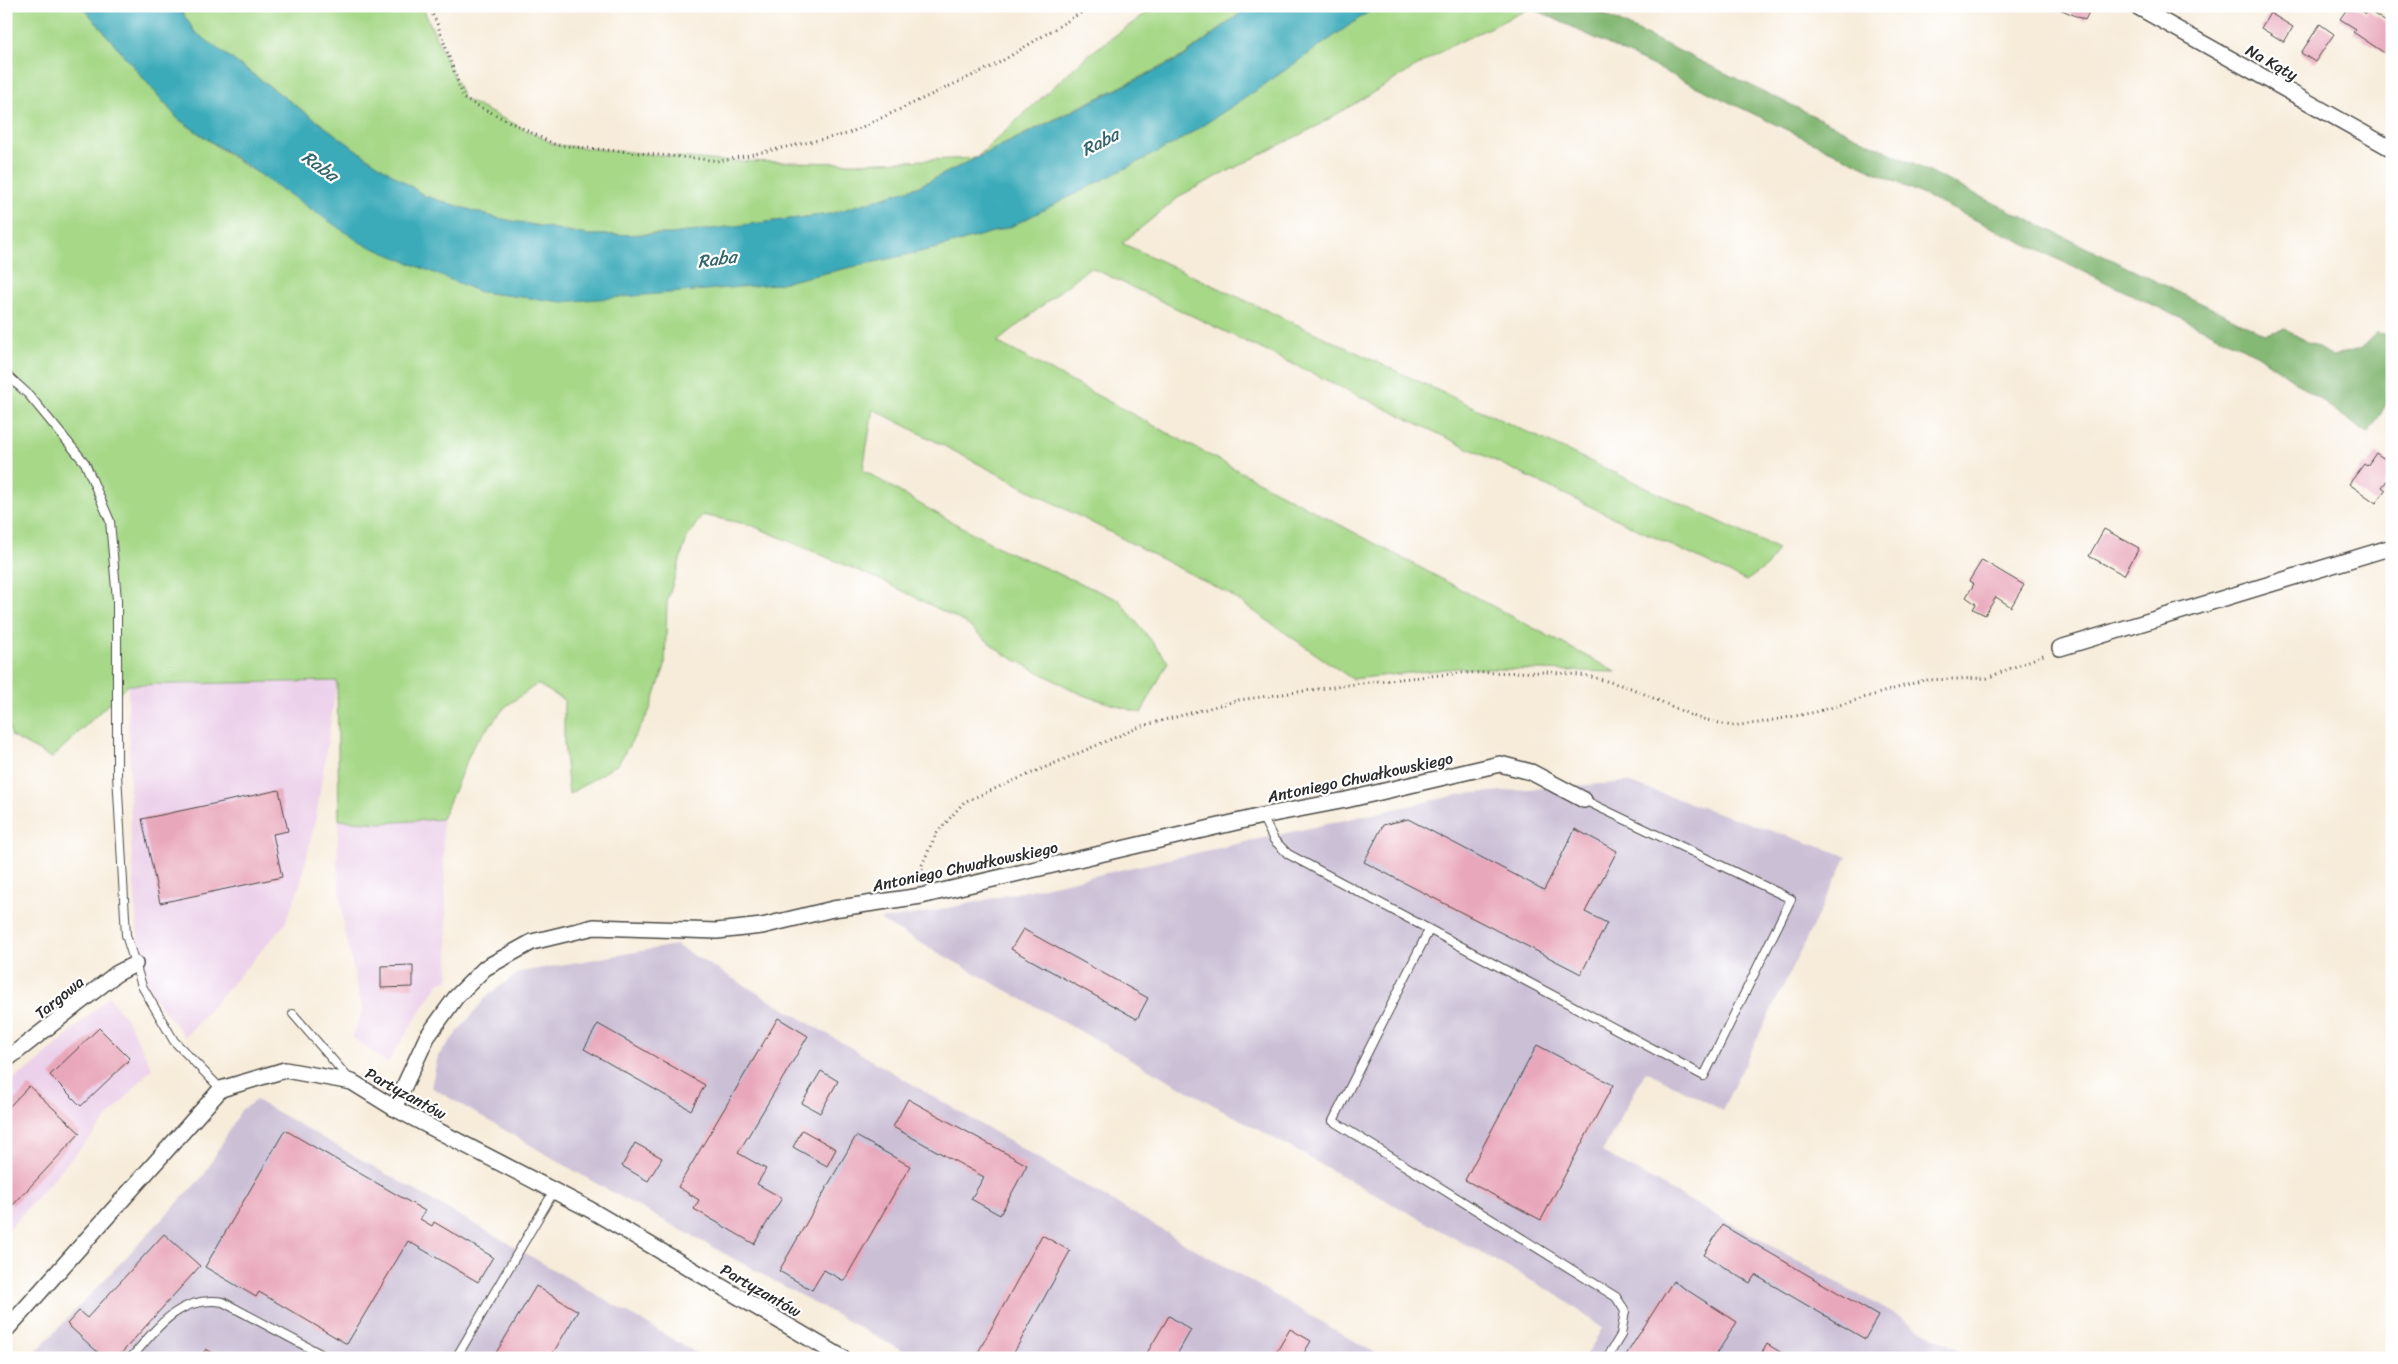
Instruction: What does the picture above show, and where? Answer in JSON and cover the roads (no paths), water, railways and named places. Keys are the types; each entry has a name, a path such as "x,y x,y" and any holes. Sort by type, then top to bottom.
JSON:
{"street":[{"name":"Na Kąty","path":"2136,6 2392,149"},
{"path":"2060,648 2392,547"},
{"name":"Antoniego Chwałkowskiego","path":"394,1108 427,1037 456,997 485,968 532,942 594,927 716,931 762,926 833,909 921,896 1262,816 1346,800 1500,764 1531,772 1584,800"},
{"name":"Targowa","path":"6,1060 109,979 135,964"},
{"name":"Partyzantów","path":"221,1089 285,1070 352,1082 394,1108 554,1191 842,1358"},
{"path":"6,1330 221,1089"}],"lane":[{"path":"6,374 29,395 85,463 110,520 116,600 116,774 126,935 142,986 174,1041 221,1089"},
{"path":"1262,816 1274,840 1288,854 1704,1076 1791,899 1584,800"},
{"path":"1429,930 1333,1121 1616,1297 1625,1311 1621,1335 1607,1358"},
{"path":"293,1014 352,1082"},
{"path":"456,1358 554,1191"},
{"path":"131,1358 162,1323 185,1306 206,1299 223,1302 328,1358"}],"water":[{"name":"Raba","path":"82,6 178,6 195,32 358,151 425,196 497,218 587,235 672,234 830,214 917,187 1183,57 1250,6 1377,6 1248,96 1177,142 1010,227 937,248 776,284 563,302 480,292 361,243 178,119"}]}
